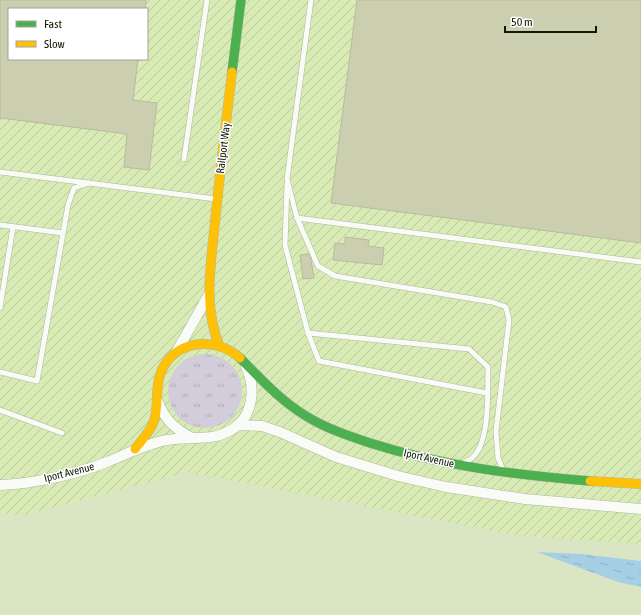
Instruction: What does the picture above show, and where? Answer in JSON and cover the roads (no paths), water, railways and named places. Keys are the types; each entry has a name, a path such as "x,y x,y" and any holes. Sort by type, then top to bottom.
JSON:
{"street":[{"name":"Railport Way","path":"219,345 212,327 208,296 217,199 241,0"},
{"name":"Railport Way","path":"176,353 208,296"},
{"name":"Iport Avenue","path":"135,449 149,431 154,421 158,400 158,381 164,365 176,353 191,345 210,343 229,349 283,400 316,422 349,436 454,465 588,481 641,484"},
{"name":"Iport Avenue","path":"0,485 15,484 66,474 106,462 135,449 168,440 220,436 238,425 249,409 253,391 250,376 243,362"},
{"name":"Iport Avenue","path":"158,400 163,414 171,425 192,438"},
{"path":"238,425 262,426 336,457 398,476 446,487 525,499 641,509"}],"lane":[{"path":"184,159 207,0"},
{"path":"311,0 287,179 285,245 308,333 319,361 487,393"},
{"path":"0,172 217,199"},
{"path":"287,179 297,218 318,266 325,272 336,276 492,302 506,307 509,320 496,431 498,458 504,472"},
{"path":"0,372 37,380 68,205 74,188 89,183"},
{"path":"297,218 641,262"},
{"path":"0,225 63,233"},
{"path":"0,308 12,226"},
{"path":"308,333 469,349 488,366 485,434 480,450 471,460 454,465"},
{"path":"0,410 62,433"}],"water":[{"path":"537,552 582,554 641,561 641,587 618,582"}]}
